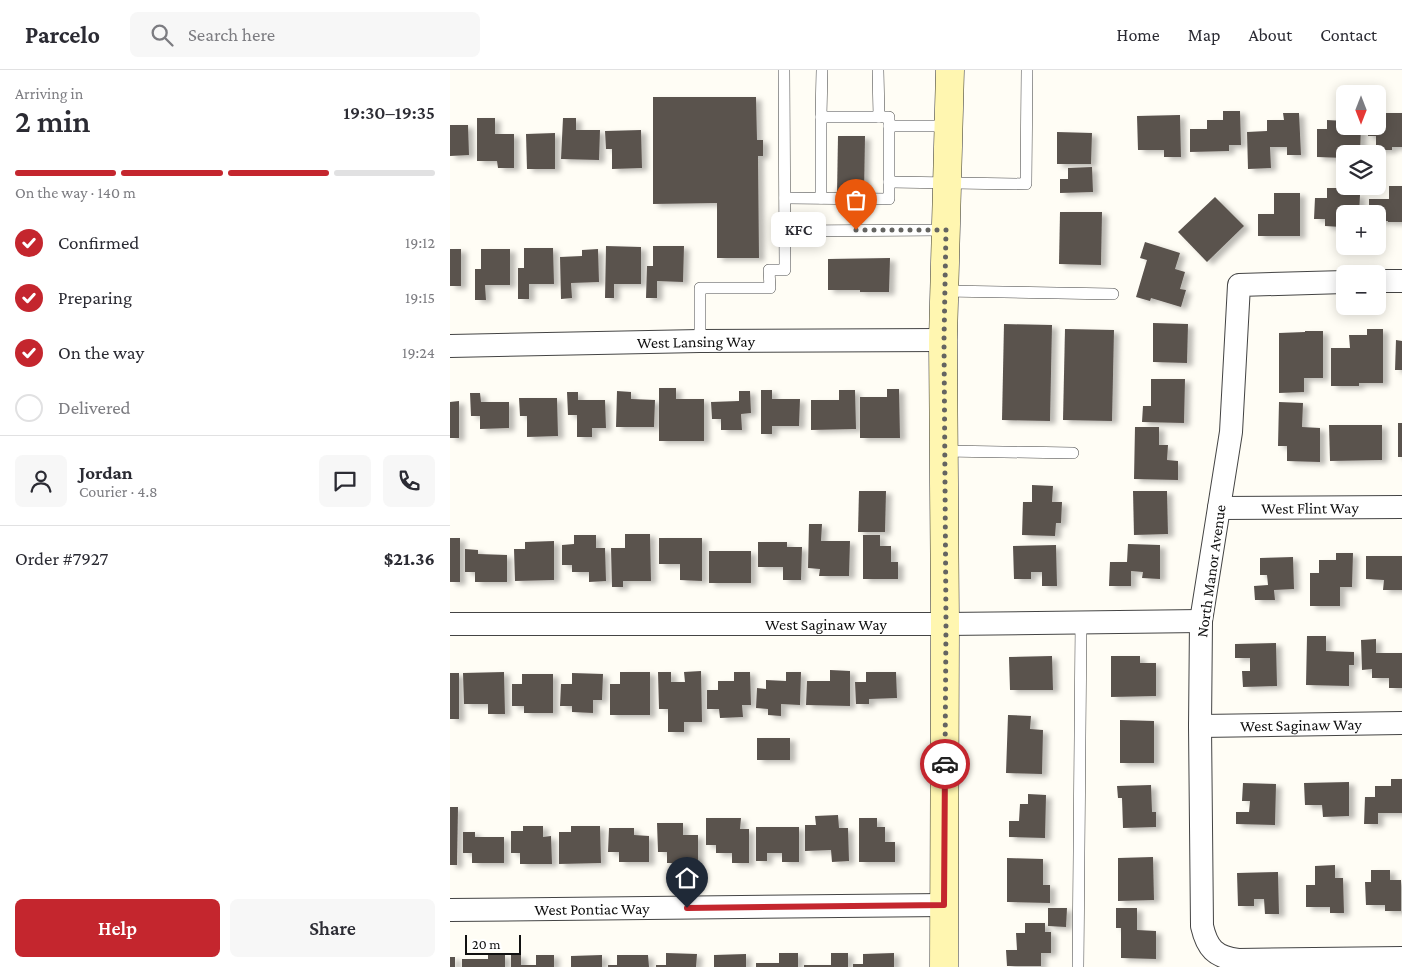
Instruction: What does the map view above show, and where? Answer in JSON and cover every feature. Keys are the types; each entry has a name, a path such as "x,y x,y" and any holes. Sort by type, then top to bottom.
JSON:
{"main road":[{"path":"944,967 946,624 944,291 950,70"}],"street":[{"path":"1386,281 1402,281"},
{"name":"North Manor Avenue","path":"1336,282 1239,285 1231,432 1202,621 1200,726 1202,926 1210,947 1216,953 1228,959 1402,958"},
{"name":"West Lansing Way","path":"450,346 700,341 944,340"},
{"name":"West Flint Way","path":"1219,508 1402,507"},
{"name":"West Saginaw Way","path":"450,624 946,624 1202,621"},
{"name":"West Saginaw Way","path":"1200,726 1402,723"},
{"name":"West Pontiac Way","path":"450,910 944,905"}],"lane":[{"path":"700,341 700,288 770,288 769,270 785,270 784,70"},
{"path":"821,198 822,70"},
{"path":"878,70 879,117"},
{"path":"889,182 1026,184 1027,70"},
{"path":"785,198 889,199 889,117 822,116"},
{"path":"889,126 949,126"},
{"path":"785,231 946,230"},
{"path":"944,291 1112,294"},
{"path":"944,451 1073,453"},
{"path":"1078,967 1081,622"}],"building":[{"path":"653,97 756,97 757,140 763,140 763,156 758,156 759,258 717,258 717,203 653,204"},
{"path":"1223,111 1240,111 1241,145 1229,145 1229,151 1190,152 1190,129 1207,129 1207,120 1223,120"},
{"path":"1283,113 1299,113 1301,155 1287,155 1287,147 1270,147 1271,168 1248,169 1247,132 1267,131 1267,120 1284,120"},
{"path":"1386,113 1402,113 1402,147 1392,147 1392,150 1386,150 1386,145 1376,145 1376,136 1368,136 1386,135"},
{"path":"1180,115 1181,157 1164,157 1164,150 1138,150 1137,116"},
{"path":"477,118 495,118 495,134 514,134 514,168 498,168 497,161 477,161"},
{"path":"563,118 576,118 576,130 600,130 599,160 561,159"},
{"path":"1327,120 1336,120 1336,135 1361,135 1360,145 1336,145 1336,158 1317,157 1317,129 1327,129"},
{"path":"450,125 468,125 469,155 450,156"},
{"path":"641,130 642,168 612,169 612,149 606,149 605,131"},
{"path":"1057,132 1092,133 1091,164 1057,164"},
{"path":"555,133 555,169 527,169 526,134"},
{"path":"838,136 865,136 864,195 837,195"},
{"path":"1092,167 1093,192 1060,193 1060,179 1068,179 1068,168"},
{"path":"1389,186 1402,186 1402,222 1386,221 1386,205 1369,205 1369,199 1389,199"},
{"path":"1327,188 1336,188 1336,195 1360,195 1359,205 1336,205 1336,227 1325,226 1325,219 1314,219 1315,198 1327,198"},
{"path":"1274,193 1300,193 1300,236 1258,236 1258,214 1274,214"},
{"path":"1215,197 1244,226 1207,262 1178,232"},
{"path":"1060,212 1102,212 1101,265 1059,264"},
{"path":"1145,242 1180,253 1175,269 1185,272 1180,289 1186,290 1181,307 1151,298 1150,301 1136,297 1147,260 1140,258"},
{"path":"606,246 641,247 641,284 614,284 614,298 605,298"},
{"path":"653,246 684,246 683,282 657,281 657,298 646,298 647,266 653,266"},
{"path":"524,248 553,248 554,284 529,284 529,299 518,299 518,268 524,268"},
{"path":"450,249 461,249 461,286 450,286"},
{"path":"481,249 510,249 510,285 485,285 486,300 475,300 475,269 481,269"},
{"path":"598,249 599,282 571,283 572,298 561,299 560,257 582,256 582,250"},
{"path":"890,258 889,292 828,290 828,259"},
{"path":"1153,323 1188,324 1187,363 1153,362"},
{"path":"1004,324 1052,325 1050,421 1002,420"},
{"path":"1065,329 1114,330 1112,421 1063,420"},
{"path":"1367,329 1383,329 1383,383 1359,383 1359,386 1331,386 1331,348 1350,348 1349,335 1367,335"},
{"path":"1323,331 1323,378 1304,378 1304,392 1279,393 1279,333"},
{"path":"1396,340 1402,341 1402,370 1395,370"},
{"path":"1151,379 1185,379 1184,423 1142,422 1143,406 1151,406"},
{"path":"659,388 676,388 676,399 704,399 704,441 659,441"},
{"path":"887,389 899,389 900,438 860,438 860,397 887,397"},
{"path":"761,390 772,390 772,399 800,399 799,426 772,426 772,434 761,434"},
{"path":"839,390 855,390 856,429 811,430 811,400 839,400"},
{"path":"617,391 631,392 631,399 655,400 654,427 616,427"},
{"path":"739,391 750,391 751,413 741,414 742,430 721,430 721,419 712,419 711,402 739,401"},
{"path":"567,392 578,392 578,400 605,400 606,428 592,428 592,437 577,437 577,415 568,415"},
{"path":"470,393 480,393 481,402 509,402 509,428 480,429 480,416 471,416"},
{"path":"519,398 557,398 558,436 527,437 527,416 520,416"},
{"path":"459,401 459,438 450,438 450,402"},
{"path":"1279,402 1303,403 1302,427 1320,428 1320,462 1287,461 1287,446 1278,446"},
{"path":"1398,423 1402,423 1402,457 1398,457"},
{"path":"1329,425 1382,425 1382,460 1330,461"},
{"path":"1135,427 1159,427 1159,445 1168,445 1167,460 1178,461 1178,480 1134,479"},
{"path":"1032,485 1053,486 1052,502 1062,502 1061,523 1056,523 1055,536 1022,535 1023,502 1032,502"},
{"path":"859,491 886,491 885,532 858,532"},
{"path":"1133,491 1167,491 1168,534 1134,535"},
{"path":"809,524 822,524 821,541 850,541 849,576 819,576 820,569 808,568"},
{"path":"625,534 650,534 651,581 623,581 623,587 612,587 611,548 625,548"},
{"path":"574,535 596,535 596,548 605,548 606,581 589,582 589,572 572,572 572,565 562,565 562,545 574,544"},
{"path":"863,535 880,535 880,546 891,546 891,562 898,562 898,579 863,579"},
{"path":"450,538 460,538 460,582 450,582"},
{"path":"659,538 702,538 702,581 680,580 680,564 659,564"},
{"path":"554,541 554,580 515,581 514,549 525,549 525,542"},
{"path":"758,542 787,542 787,547 802,547 801,580 783,580 783,567 758,567"},
{"path":"1128,544 1160,545 1160,579 1142,578 1143,572 1131,571 1131,586 1109,586 1110,562 1127,562"},
{"path":"1056,545 1057,586 1042,586 1042,572 1031,572 1031,579 1014,579 1013,546"},
{"path":"465,549 478,550 478,554 507,555 507,582 475,582 475,572 465,572"},
{"path":"709,551 751,551 751,583 709,583"},
{"path":"1336,553 1353,553 1352,587 1340,587 1340,606 1310,606 1310,573 1319,573 1319,560 1336,560"},
{"path":"1366,556 1402,556 1402,590 1383,590 1384,580 1366,579"},
{"path":"1293,557 1294,589 1274,590 1275,600 1255,600 1254,586 1268,585 1267,575 1260,575 1260,558"},
{"path":"1307,636 1326,636 1326,651 1354,652 1354,665 1349,665 1349,686 1306,685"},
{"path":"1376,639 1376,653 1402,653 1402,688 1389,688 1389,678 1372,678 1372,669 1362,670 1361,640"},
{"path":"1276,643 1277,686 1243,687 1242,671 1250,671 1250,658 1235,658 1235,644"},
{"path":"1052,656 1053,690 1010,690 1009,657"},
{"path":"1111,656 1140,656 1140,663 1156,663 1156,696 1111,697"},
{"path":"830,670 850,671 850,706 806,705 807,681 830,681"},
{"path":"701,671 702,722 684,722 684,732 668,732 668,709 659,709 658,672 671,672 671,682 685,682 684,672"},
{"path":"504,672 505,714 488,714 488,704 464,704 463,673"},
{"path":"620,672 650,672 650,715 610,715 610,684 620,684"},
{"path":"734,672 750,672 751,705 742,705 743,717 720,718 719,709 707,709 707,690 718,690 718,681 734,681"},
{"path":"786,672 801,672 800,705 781,704 781,716 768,715 768,709 756,708 757,688 766,689 766,680 786,681"},
{"path":"866,672 896,672 897,698 869,699 869,704 856,704 855,682 866,682"},
{"path":"450,673 459,673 459,719 450,719"},
{"path":"572,673 603,674 602,700 593,700 593,713 572,712 572,706 560,706 561,684 572,684"},
{"path":"522,674 553,674 553,713 524,713 524,706 512,706 512,684 522,684"},
{"path":"1008,715 1031,716 1030,729 1043,730 1042,774 1006,773"},
{"path":"1120,720 1154,721 1154,763 1120,763"},
{"path":"757,738 790,738 790,760 757,760"},
{"path":"1391,779 1402,779 1402,813 1378,813 1378,824 1364,824 1365,797 1375,797 1375,786 1391,786"},
{"path":"1349,782 1349,816 1323,817 1322,805 1305,805 1304,783"},
{"path":"1243,783 1276,784 1275,825 1236,824 1236,812 1249,812 1250,801 1242,801"},
{"path":"1151,785 1152,812 1156,812 1156,827 1123,828 1122,798 1118,798 1117,786"},
{"path":"1028,794 1046,795 1045,838 1009,837 1009,821 1019,821 1020,804 1028,804"},
{"path":"450,807 458,807 457,865 450,865"},
{"path":"838,815 839,828 848,828 849,861 832,862 831,850 805,851 805,825 816,825 815,816"},
{"path":"706,818 741,818 740,829 749,829 749,863 732,863 732,853 716,853 716,845 706,845"},
{"path":"859,818 877,818 877,827 885,827 885,842 895,842 895,862 859,862"},
{"path":"657,823 683,823 683,835 698,835 698,863 667,863 667,852 658,852"},
{"path":"523,826 543,826 543,837 551,836 552,864 520,864 520,853 511,853 511,831 523,831"},
{"path":"571,826 600,826 601,863 559,864 559,832 571,832"},
{"path":"756,827 799,827 799,862 782,862 782,853 767,853 767,861 756,861"},
{"path":"609,828 634,828 634,835 649,836 649,862 619,862 619,852 608,852"},
{"path":"463,832 475,832 475,837 504,837 504,863 472,863 472,853 463,853"},
{"path":"1153,857 1154,900 1118,901 1118,858"},
{"path":"1007,858 1043,859 1043,885 1050,885 1050,903 1007,902"},
{"path":"1335,865 1335,878 1343,878 1344,913 1330,913 1330,907 1306,907 1306,885 1315,885 1315,866"},
{"path":"1371,870 1390,870 1390,880 1401,880 1401,911 1385,911 1385,905 1366,905 1365,882 1371,882"},
{"path":"1278,872 1279,914 1265,914 1264,899 1254,899 1254,906 1238,906 1237,873"},
{"path":"1048,908 1067,908 1066,927 1048,926"},
{"path":"1116,908 1137,908 1137,930 1156,931 1156,959 1121,958 1121,928 1116,928"},
{"path":"1025,923 1045,923 1045,932 1051,932 1051,953 1041,953 1041,966 1007,966 1006,950 1017,950 1016,933 1025,933"},
{"path":"666,953 697,954 696,967 656,967 656,965 666,965"},
{"path":"779,953 798,953 798,967 756,967 756,963 779,963"},
{"path":"831,953 848,953 848,967 804,967 804,965 831,965"},
{"path":"894,953 894,967 853,967 853,964 863,964 863,954"},
{"path":"746,954 746,967 714,967 714,955"},
{"path":"488,955 505,955 505,967 462,967 462,959 488,959"},
{"path":"511,955 521,955 521,965 536,965 536,955 554,955 554,967 511,967"},
{"path":"602,955 602,967 571,967 571,956"},
{"path":"617,955 648,955 649,967 608,967 608,965 617,965"},
{"path":"450,957 455,957 455,967 450,967"}],"way so far":[{"path":"856,230 946,230 944,340 945,764"}],"place":[{"name":"KFC","path":"856,230"}],"route":[{"path":"687,908 944,905 945,764"}]}
